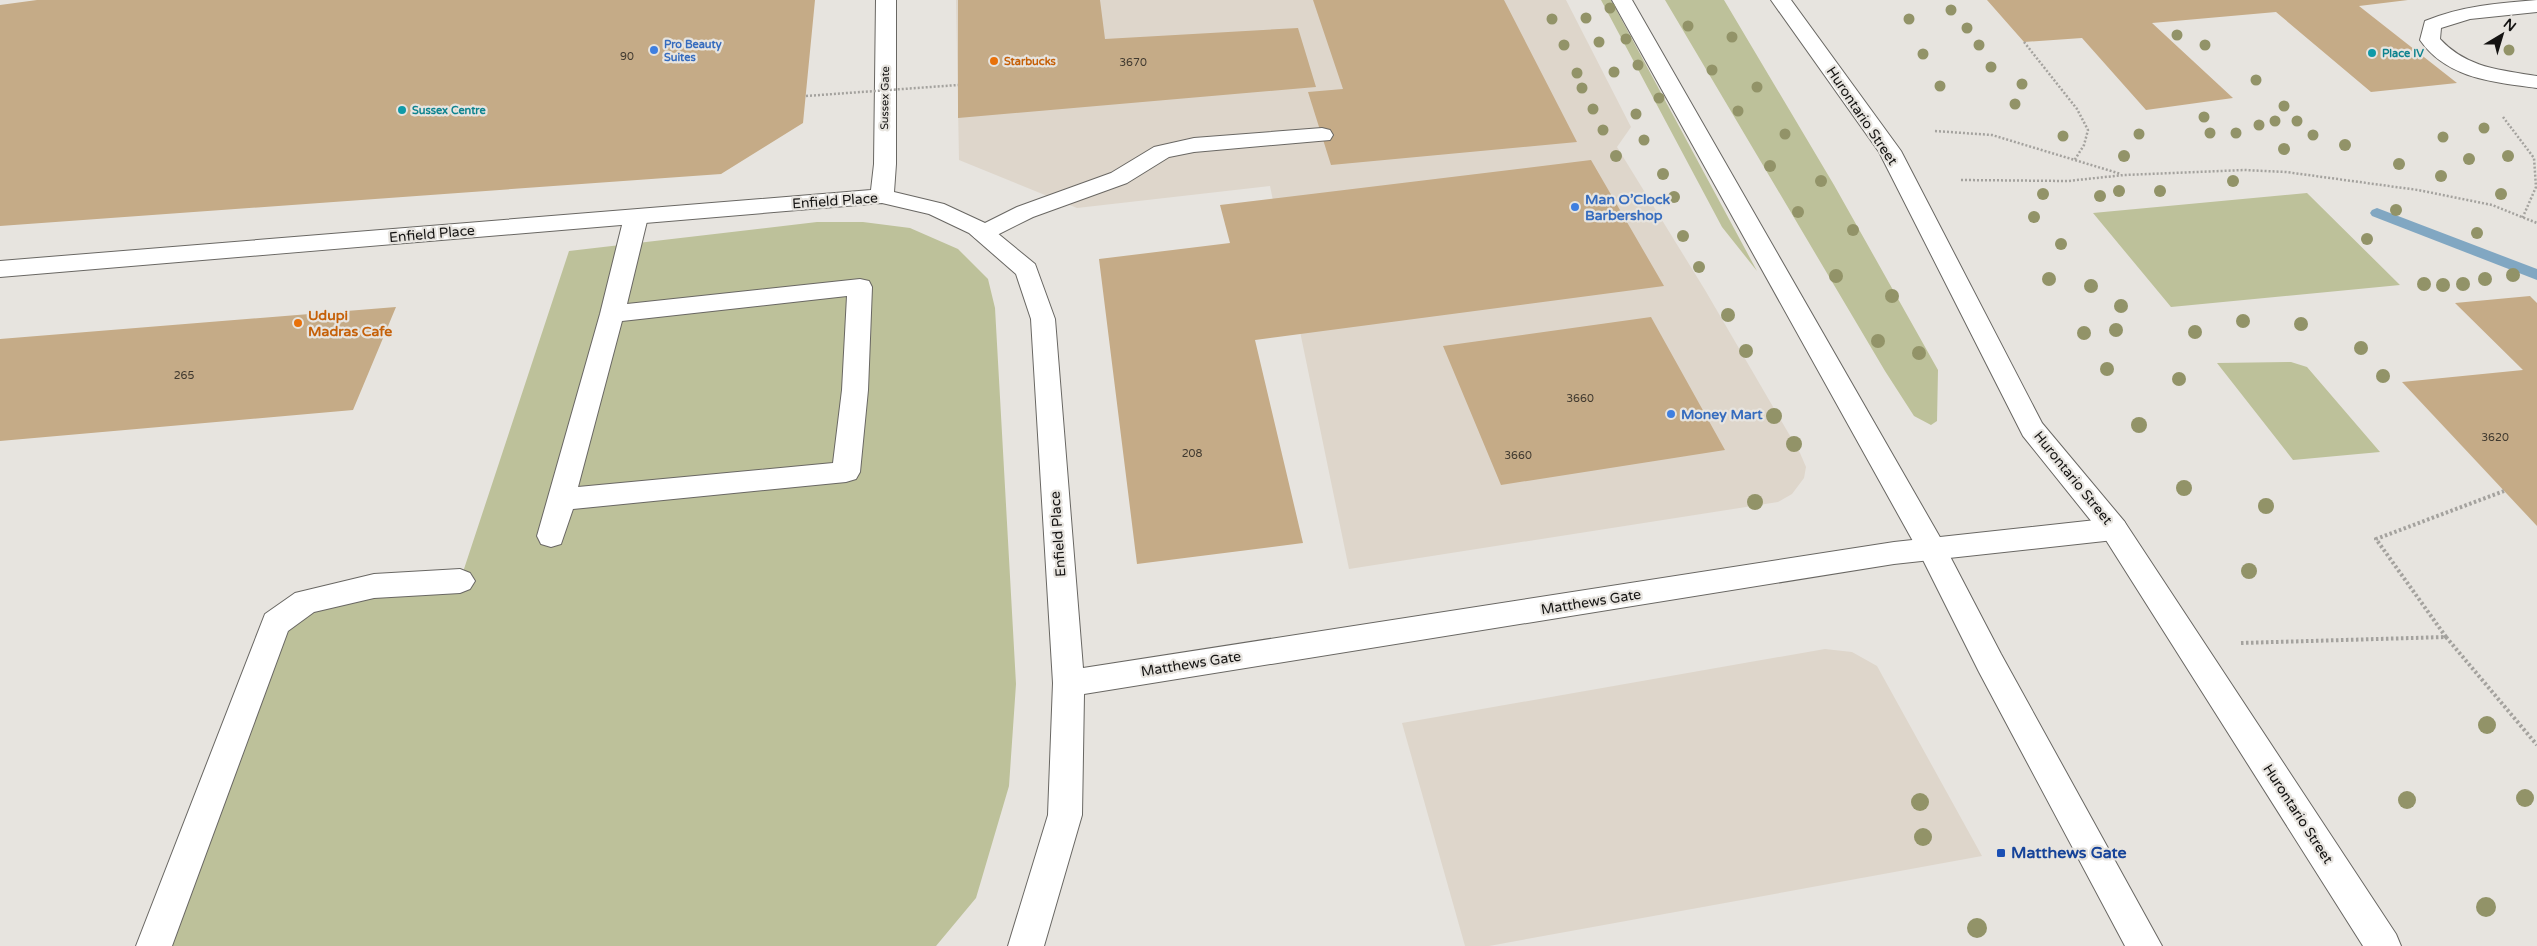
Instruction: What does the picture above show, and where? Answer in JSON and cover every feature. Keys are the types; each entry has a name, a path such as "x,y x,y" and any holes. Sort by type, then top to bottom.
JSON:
{"street":[{"name":"Sussex Gate","path":"882,196 885,164 886,0"},
{"path":"1622,0 1707,154 1931,547 1990,663 2144,946"},
{"name":"Hurontario Street","path":"1783,1 1890,151 2032,429 2114,529 2383,946"},
{"path":"2537,6 2480,10 2449,17 2432,25 2430,40 2441,54 2468,71 2537,82"},
{"path":"983,233 1025,212 1119,178 1162,152 1194,144 1322,135"},
{"name":"Enfield Place","path":"0,269 882,196 936,210 983,233 1028,270 1043,319 1069,683 1065,815 1026,946"},
{"path":"551,536 612,314 636,217"},
{"path":"560,499 846,472 855,390 860,287 612,314"},
{"name":"Matthews Gate","path":"1069,683 1415,630 1931,547 2114,529"},
{"path":"154,946 276,623 306,602 374,586 460,580"}],"path":[{"path":"2024,42 2077,109 2088,130 2084,145 2074,161"},
{"path":"2468,71 2534,158 2536,187 2522,219"},
{"path":"806,96 958,86"},
{"path":"1935,131 1992,135 2124,175"},
{"path":"1961,180 2068,181 2124,175 2244,170 2349,179 2418,190 2492,205 2522,219 2537,223"},
{"path":"2504,491 2376,539 2446,637 2537,745"},
{"path":"2231,643 2446,637"}],"shaded area":[{"path":"956,0 1566,0 1631,127 1617,147 1705,290 1800,453 1806,467 1804,478 1792,494 1778,502 1349,569 1270,186 1077,208 959,160"},
{"path":"1825,649 1852,652 1877,666 1982,856 1489,946 1465,946 1402,723"}],"green space":[{"path":"1601,0 1611,0 1757,271 1722,227"},
{"path":"1665,0 1724,0 1834,185 1938,370 1937,421 1931,425 1914,416 1885,371"},
{"path":"2307,193 2400,285 2171,307 2093,213"},
{"path":"817,222 863,222 910,228 958,249 988,279 995,308 1016,684 1009,786 976,898 936,946 136,946 282,602 463,572 569,251"},
{"path":"2291,362 2307,367 2380,452 2293,460 2217,363"}],"building":[{"name":"Sussex Centre","path":"37,0 815,0 803,123 721,174 0,226 0,5"},
{"path":"958,0 1100,0 1105,39 1298,28 1316,87 958,118"},
{"path":"1313,0 1504,0 1577,142 1331,165 1308,92 1343,89"},
{"path":"1987,0 2408,0 2359,6 2457,83 2371,92 2276,12 2152,23 2233,98 2146,110 2082,38 2024,42"},
{"path":"1591,160 1664,286 1255,340 1303,543 1137,564 1099,259 1230,243 1220,205"},
{"path":"2530,296 2537,303 2537,526 2402,382 2523,370 2455,303"},
{"path":"396,307 353,410 0,441 0,339"},
{"path":"1651,317 1725,450 1501,485 1443,346"}],"waterway":[{"path":"2377,213 2537,275"}],"place":[{"name":"Pro Beauty Suites","path":"654,50"},
{"name":"Place IV","path":"2372,53"},
{"name":"Starbucks","path":"994,61"},
{"name":"Sussex Centre","path":"402,110"},
{"name":"Man O’Clock Barbershop","path":"1575,207"},
{"name":"Udupi Madras Cafe","path":"298,323"},
{"name":"Money Mart","path":"1671,414"},
{"name":"Matthews Gate","path":"2001,853"}]}
